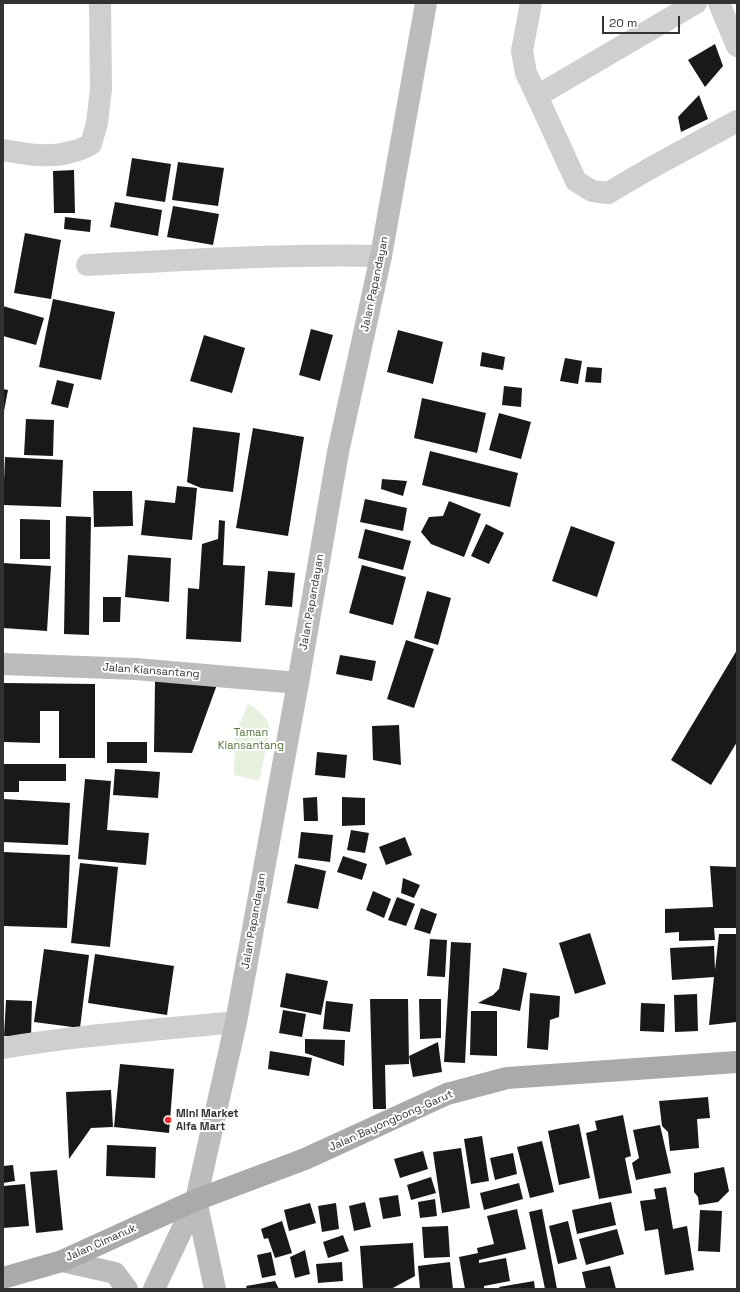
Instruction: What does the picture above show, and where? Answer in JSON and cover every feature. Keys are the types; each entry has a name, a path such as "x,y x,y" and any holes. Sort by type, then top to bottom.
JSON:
{"main road":[{"name":"Jalan Papandayan","path":"196,1200 236,1022 298,683 338,452 381,256 426,3"},
{"name":"Jalan Kiansantang","path":"3,664 136,669 298,683"},
{"name":"Jalan Bayongbong-Garut","path":"196,1200 305,1159 447,1094 507,1078 737,1062"},
{"name":"Jalan Cimanuk","path":"3,1278 62,1261 196,1200"},
{"path":"154,1289 196,1200"},
{"path":"196,1200 215,1289"},
{"path":"62,1261 114,1272 127,1289"}],"street":[{"path":"3,150 34,155 57,155 74,152 91,144 97,123 101,89 100,3"},
{"path":"531,3 522,51 526,73 576,181 592,191 608,193 737,121"},
{"path":"537,96 696,3"},
{"path":"719,3 737,46"},
{"path":"87,265 338,255 381,256"},
{"path":"3,1048 100,1035 236,1022"}],"green space":[{"name":"Taman Kiansantang","path":"248,703 262,714 267,720 270,729 259,781 234,775 235,735"}],"building":[{"path":"715,44 723,66 705,87 688,60"},
{"path":"699,95 708,119 681,132 678,117"},
{"path":"132,158 171,164 165,202 126,196"},
{"path":"178,162 224,168 218,206 172,200"},
{"path":"74,170 75,213 54,213 53,171"},
{"path":"115,202 162,210 158,236 110,227"},
{"path":"173,206 219,214 213,245 167,237"},
{"path":"65,217 91,220 90,232 64,229"},
{"path":"25,233 61,240 51,299 14,293"},
{"path":"53,299 115,312 101,380 39,367"},
{"path":"3,306 44,318 36,345 3,336"},
{"path":"311,329 333,335 320,381 299,375"},
{"path":"398,330 443,342 433,384 387,372"},
{"path":"204,335 245,348 232,393 190,381"},
{"path":"482,352 505,357 503,370 480,366"},
{"path":"565,358 582,361 578,384 560,381"},
{"path":"587,367 602,368 601,383 585,382"},
{"path":"57,380 74,384 68,408 51,404"},
{"path":"504,386 522,388 521,407 502,405"},
{"path":"3,389 8,390 4,411 3,411"},
{"path":"422,398 486,413 477,453 414,438"},
{"path":"499,413 531,422 521,459 489,450"},
{"path":"26,419 54,420 53,456 24,455"},
{"path":"193,427 240,433 233,492 201,488 187,482"},
{"path":"253,428 304,437 288,536 236,528"},
{"path":"430,451 518,473 510,507 422,485"},
{"path":"5,457 63,460 61,507 3,505"},
{"path":"382,479 407,481 403,496 381,489"},
{"path":"177,486 197,488 192,540 141,535 145,500 175,503"},
{"path":"93,491 132,491 133,526 94,527"},
{"path":"365,499 407,508 403,531 360,522"},
{"path":"449,501 481,514 464,557 431,544 421,532 429,517 443,516"},
{"path":"66,516 91,517 89,635 64,634"},
{"path":"20,519 50,520 50,559 20,559"},
{"path":"219,520 225,521 223,565 245,566 241,642 186,639 188,588 199,589 202,544 218,539"},
{"path":"486,524 504,533 489,564 471,556"},
{"path":"571,526 615,542 597,597 552,581"},
{"path":"365,529 411,541 403,570 358,558"},
{"path":"128,555 171,558 169,602 125,597"},
{"path":"3,563 51,566 47,631 3,628"},
{"path":"362,565 406,577 393,625 349,613"},
{"path":"268,571 295,573 292,607 265,605"},
{"path":"427,591 451,598 438,645 414,638"},
{"path":"103,597 121,597 120,622 103,622"},
{"path":"406,640 434,649 414,708 387,699"},
{"path":"737,650 737,742 711,785 671,760"},
{"path":"340,655 376,661 372,681 336,674"},
{"path":"155,681 218,682 192,753 154,752"},
{"path":"3,683 95,684 95,758 59,758 59,711 40,711 40,743 3,742"},
{"path":"399,725 401,765 373,760 372,726"},
{"path":"107,742 147,742 147,763 107,763"},
{"path":"317,752 347,755 345,778 315,775"},
{"path":"4,764 66,764 66,781 19,781 19,792 3,792"},
{"path":"115,769 160,772 158,798 113,795"},
{"path":"85,779 111,781 107,830 149,833 146,865 78,859"},
{"path":"317,797 318,821 304,821 303,798"},
{"path":"342,797 365,798 365,825 342,826"},
{"path":"3,799 70,803 68,845 3,842"},
{"path":"351,830 369,833 365,853 347,850"},
{"path":"301,832 333,835 330,862 298,858"},
{"path":"405,837 412,855 386,865 379,847"},
{"path":"3,852 70,855 67,928 3,926"},
{"path":"343,856 367,864 362,880 337,872"},
{"path":"80,863 118,867 110,947 71,943"},
{"path":"295,864 326,871 318,909 287,903"},
{"path":"710,866 737,867 737,928 714,928 715,940 679,941 679,932 665,933 665,909 713,907"},
{"path":"403,878 420,885 414,898 401,893"},
{"path":"373,891 391,899 384,918 366,910"},
{"path":"397,897 415,904 406,926 388,920"},
{"path":"421,908 437,914 430,934 414,929"},
{"path":"590,933 606,984 575,994 559,943"},
{"path":"719,934 737,934 737,1022 709,1025 714,977 672,980 670,948 714,946 715,970"},
{"path":"430,939 447,940 445,977 427,976"},
{"path":"451,942 471,943 465,1063 444,1062"},
{"path":"44,949 89,955 80,1028 34,1022"},
{"path":"95,954 174,966 167,1015 88,1003"},
{"path":"503,968 527,973 520,1011 478,1003 493,995 499,989"},
{"path":"286,973 328,981 321,1015 280,1007"},
{"path":"530,993 560,996 559,1017 550,1020 548,1050 527,1048"},
{"path":"697,994 698,1031 675,1032 674,995"},
{"path":"370,999 408,999 409,1064 385,1065 386,1109 373,1109"},
{"path":"419,999 441,999 441,1038 420,1039"},
{"path":"6,1000 32,1001 31,1037 4,1036"},
{"path":"326,1001 353,1004 350,1032 323,1029"},
{"path":"641,1003 665,1004 664,1032 640,1031"},
{"path":"283,1010 306,1014 302,1037 279,1033"},
{"path":"471,1011 497,1011 497,1056 470,1055"},
{"path":"305,1039 345,1040 344,1066 305,1053"},
{"path":"438,1042 442,1072 413,1077 409,1056"},
{"path":"270,1051 312,1058 309,1076 268,1069"},
{"path":"120,1064 174,1069 169,1133 114,1127"},
{"path":"111,1090 113,1127 91,1128 69,1159 66,1092"},
{"path":"708,1097 710,1118 697,1119 699,1148 670,1151 668,1132 662,1126 659,1101"},
{"path":"623,1115 631,1156 625,1158 632,1193 599,1199 586,1133 597,1130 595,1121"},
{"path":"579,1124 590,1178 559,1185 548,1131"},
{"path":"660,1125 671,1173 636,1180 632,1163 639,1158 633,1130"},
{"path":"482,1136 489,1181 471,1184 464,1139"},
{"path":"542,1141 554,1192 530,1198 517,1147"},
{"path":"107,1145 156,1147 155,1178 106,1176"},
{"path":"461,1148 470,1208 442,1213 433,1152"},
{"path":"423,1151 428,1169 400,1178 394,1159"},
{"path":"513,1153 517,1174 495,1180 490,1158"},
{"path":"13,1165 15,1181 3,1183 3,1166"},
{"path":"724,1167 729,1191 718,1202 699,1205 698,1197 694,1192 694,1173"},
{"path":"57,1170 63,1230 36,1233 30,1172"},
{"path":"431,1177 436,1193 411,1200 407,1185"},
{"path":"519,1183 523,1199 484,1210 480,1193"},
{"path":"25,1184 29,1226 3,1228 3,1186"},
{"path":"666,1187 673,1229 687,1226 694,1270 665,1275 658,1229 645,1231 640,1201 656,1199 654,1189"},
{"path":"398,1195 401,1216 383,1219 379,1198"},
{"path":"435,1199 437,1216 420,1218 418,1202"},
{"path":"365,1202 371,1227 354,1231 349,1206"},
{"path":"611,1202 616,1225 577,1234 572,1210"},
{"path":"310,1203 316,1223 289,1231 284,1210"},
{"path":"336,1203 339,1229 322,1232 318,1206"},
{"path":"517,1209 526,1249 479,1260 479,1263 506,1258 510,1281 484,1286 484,1289 465,1289 459,1257 478,1253 477,1248 494,1244 487,1216"},
{"path":"542,1209 557,1289 545,1289 529,1212"},
{"path":"700,1210 722,1211 720,1252 698,1251"},
{"path":"282,1221 292,1253 275,1258 268,1238 264,1239 261,1229"},
{"path":"568,1221 577,1259 558,1264 549,1226"},
{"path":"448,1226 450,1257 424,1258 422,1227"},
{"path":"617,1229 624,1254 586,1265 579,1239"},
{"path":"343,1235 349,1251 328,1258 323,1242"},
{"path":"413,1243 415,1276 391,1289 363,1289 360,1246"},
{"path":"305,1250 310,1274 295,1278 290,1257"},
{"path":"271,1252 276,1275 262,1278 257,1255"},
{"path":"342,1262 343,1281 318,1283 316,1264"},
{"path":"450,1262 453,1289 420,1289 418,1266"},
{"path":"610,1266 616,1289 586,1289 582,1272"},
{"path":"275,1281 279,1289 247,1289 246,1286"},
{"path":"534,1281 535,1289 500,1289 499,1287"}],"place":[{"name":"Mini Market Alfa Mart","path":"168,1120"}]}
